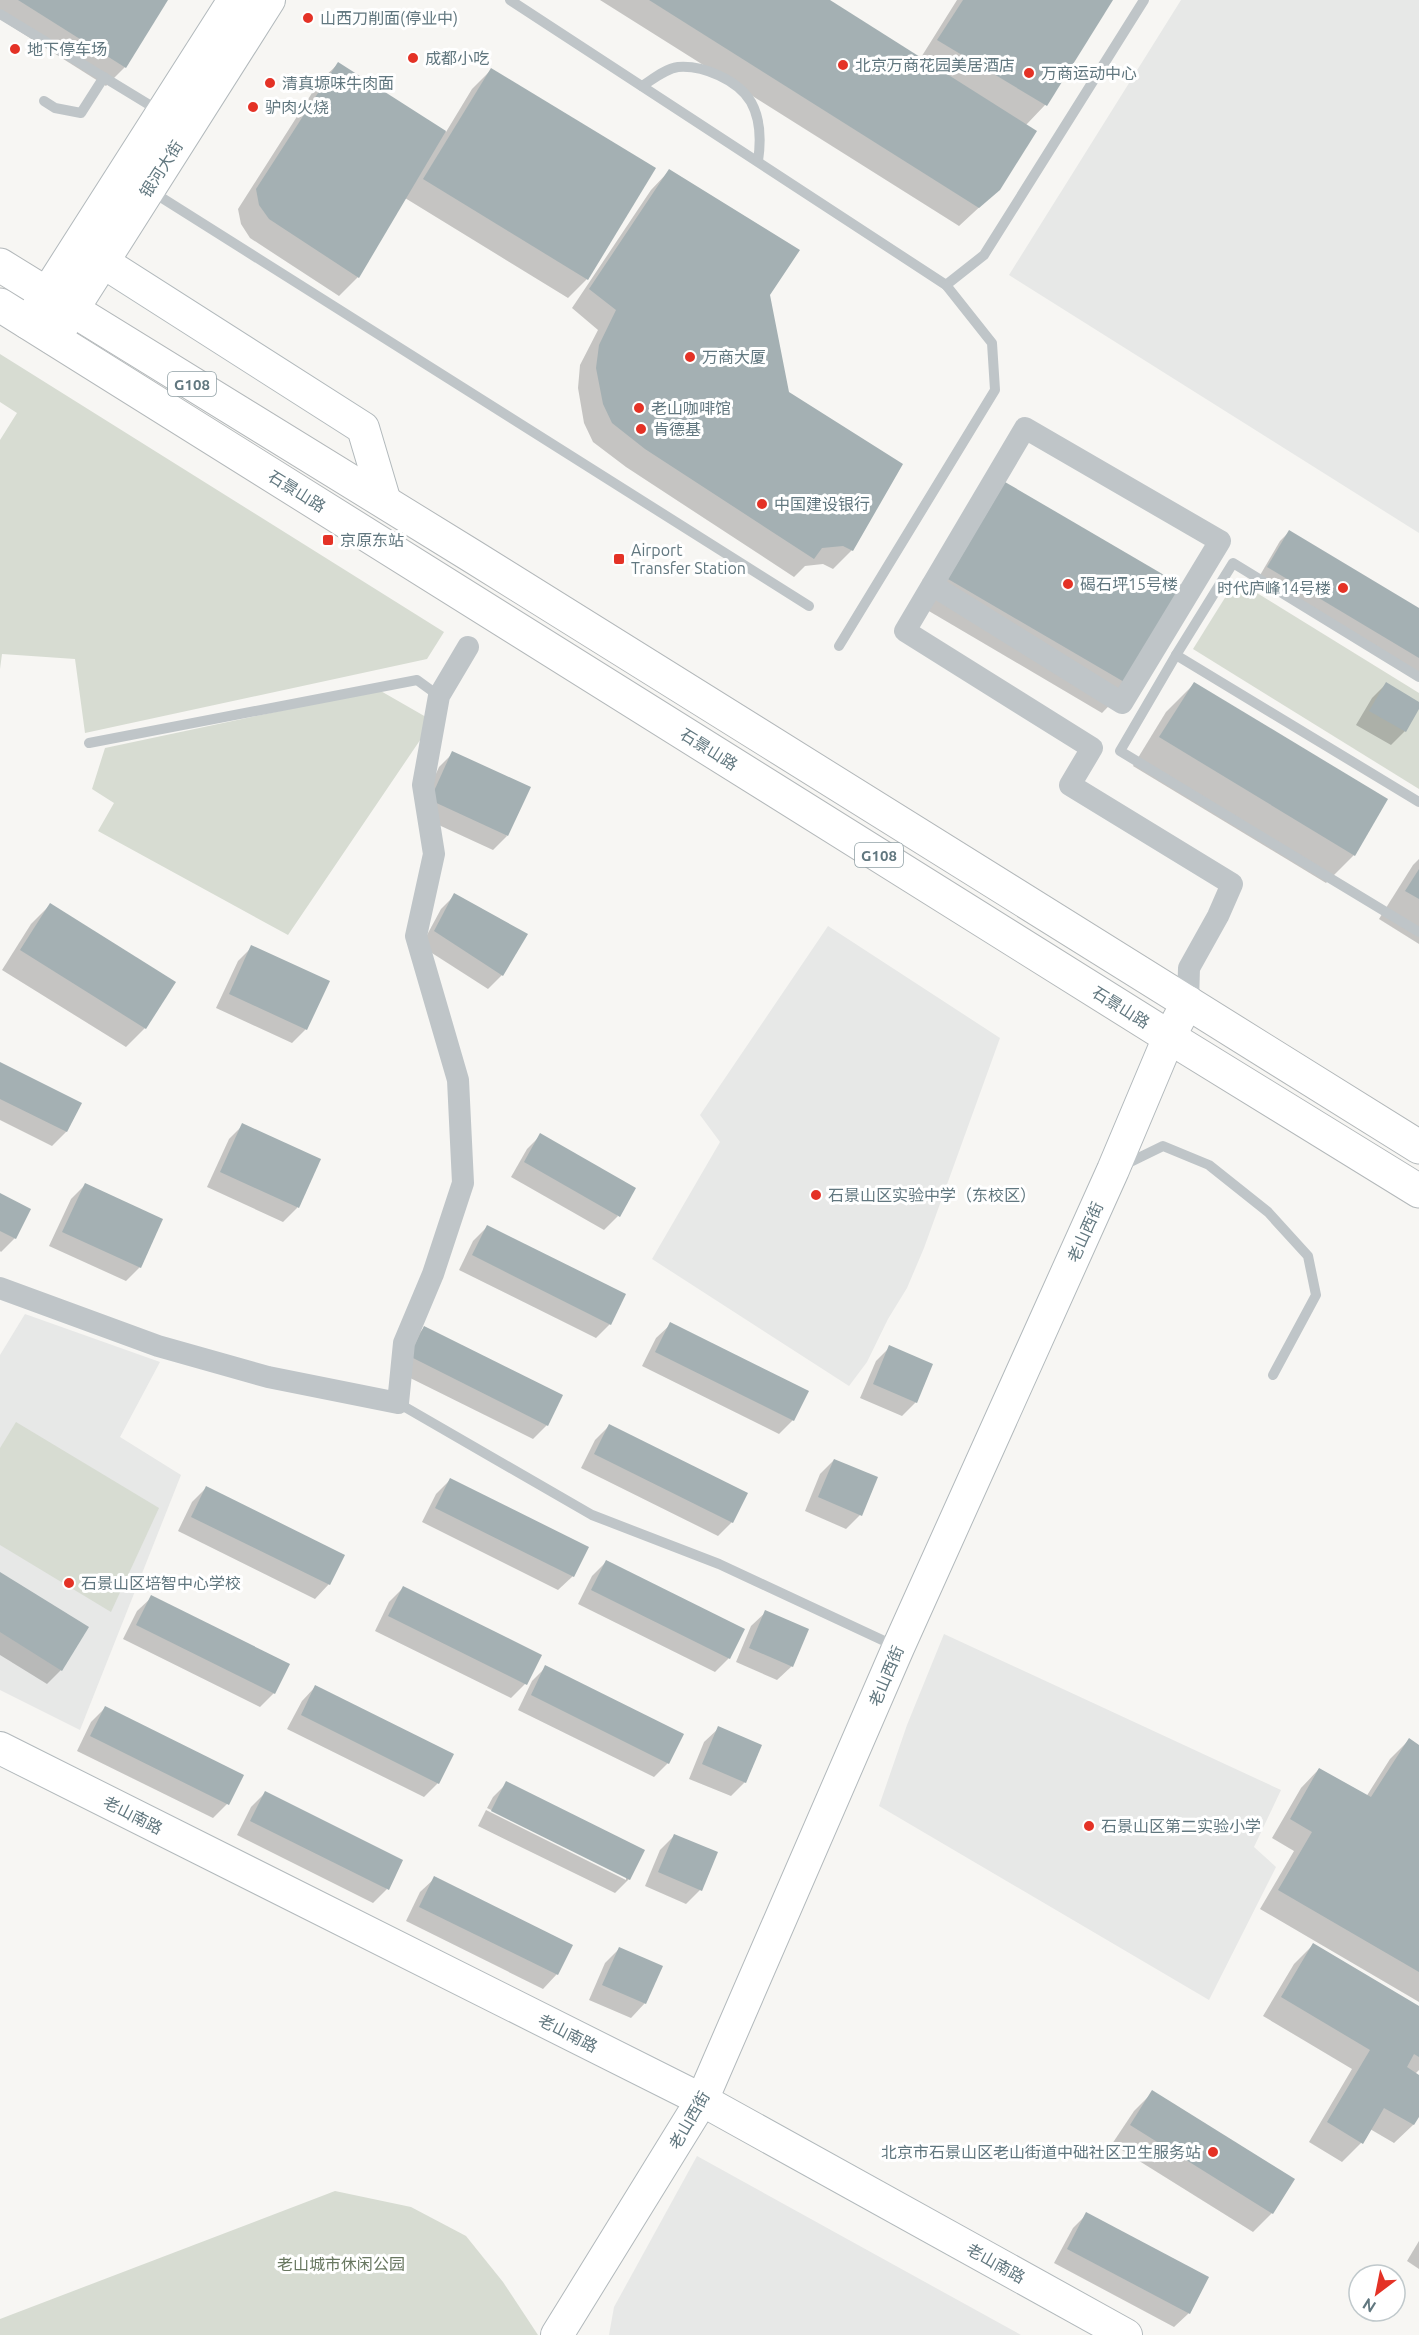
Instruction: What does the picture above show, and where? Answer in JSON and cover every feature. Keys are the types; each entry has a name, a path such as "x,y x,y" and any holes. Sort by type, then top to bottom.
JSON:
{"highway":[{"name":"G108","path":"0,265 385,501 1419,1147"},
{"name":"石景山路","path":"0,305 1419,1191"}],"main road":[{"name":"银河大街","path":"41,331 59,302 161,112 234,0"},
{"name":"银河大街","path":"59,302 102,262 269,0"},
{"path":"102,262 363,428 385,501"},
{"name":"老山西街","path":"557,2335 702,2100 898,1648 1113,1170 1169,1037 1188,1002"},
{"name":"老山南路","path":"0,1748 702,2100 1126,2335"}],"street":[{"path":"932,585 1122,703 1220,541 1025,428 932,585 905,631 1092,748 1070,785 1232,884 1218,916 1189,968 1188,1002"},
{"path":"0,1288 158,1346 268,1377 398,1403 404,1343 433,1274 463,1183 458,1080 416,936 434,854 423,786 439,696 468,646"}],"lane":[{"path":"510,0 945,285 992,343 995,390 839,646"},
{"path":"945,285 984,255 1144,0"},
{"path":"0,14 161,112"},
{"path":"642,86 677,67 692,68 721,76 740,89 751,102 759,124 761,144 758,161"},
{"path":"44,101 55,108 81,112 104,77"},
{"path":"148,189 809,606"},
{"path":"1419,677 1233,563 1176,654 1120,751 1419,932"},
{"path":"1176,654 1419,802"},
{"path":"89,743 417,680 439,696"},
{"path":"1113,1170 1163,1146 1209,1165 1268,1212 1308,1256 1316,1295 1273,1375"},
{"path":"398,1403 592,1515 719,1564 898,1648"}],"shaded area":[{"path":"1181,0 1419,0 1419,533 1009,275"},
{"name":"石景山区实验中学（东校区）","path":"828,926 1000,1038 924,1248 907,1288 888,1319 867,1362 849,1386 652,1259 720,1142 700,1115"},
{"name":"石景山区培智中心学校","path":"25,1314 160,1362 120,1437 181,1475 80,1730 0,1690 0,1355"},
{"name":"石景山区第二实验小学","path":"944,1634 1281,1790 1254,1847 1276,1867 1209,2000 879,1806 907,1725"},
{"path":"697,2156 1021,2335 609,2335 614,2307"}],"green space":[{"path":"0,354 444,632 427,659 85,733 75,659 2,654 0,669 0,440 17,413 0,402"},
{"path":"1236,580 1419,693 1419,789 1193,649"},
{"path":"379,690 433,721 288,935 98,831 114,803 92,789 105,748"},
{"path":"16,1422 159,1508 111,1612 0,1545 0,1448"},
{"name":"老山城市休闲公园","path":"335,2191 411,2207 466,2236 503,2282 538,2335 0,2335 0,2319"}],"building":[{"path":"18,0 168,0 126,68"},
{"name":"北京万商花园美居酒店","path":"649,0 830,0 1037,131 1000,190 979,208"},
{"name":"万商运动中心","path":"963,0 1113,0 1047,106 937,40"},
{"path":"338,62 446,131 359,278 269,219 259,205 256,189"},
{"path":"491,68 656,168 588,280 423,179"},
{"name":"万商大厦","path":"669,169 800,250 770,295 789,392 903,464 853,551 843,546 822,548 814,559 645,449 612,423 603,404 596,368 599,345 616,310 589,289"},
{"name":"碣石坪15号楼","path":"1005,482 1188,589 1131,686 948,579"},
{"name":"时代庐峰14号楼","path":"1289,530 1419,608 1419,658 1267,567"},
{"path":"1194,682 1388,799 1355,856 1159,737"},
{"path":"1386,682 1419,702 1419,709 1406,732 1369,711"},
{"path":"452,751 531,787 508,836 430,800"},
{"path":"1419,869 1419,899 1405,891"},
{"path":"454,893 528,934 503,976 434,931"},
{"path":"50,903 176,982 146,1029 20,950"},
{"path":"251,945 330,981 307,1030 229,994"},
{"path":"0,1062 82,1103 67,1132 0,1099"},
{"path":"242,1123 321,1159 299,1208 220,1172"},
{"path":"540,1133 636,1188 620,1217 524,1162"},
{"path":"85,1183 163,1219 141,1268 62,1232"},
{"path":"0,1193 31,1209 16,1239 0,1231"},
{"path":"487,1225 626,1294 611,1325 472,1255"},
{"path":"670,1322 809,1391 794,1421 655,1352"},
{"path":"424,1326 563,1395 548,1426 409,1356"},
{"path":"889,1345 933,1364 917,1403 873,1384"},
{"path":"609,1424 748,1493 733,1523 594,1454"},
{"path":"834,1459 878,1477 862,1516 818,1497"},
{"path":"450,1478 589,1547 574,1577 435,1508"},
{"path":"206,1486 345,1555 330,1585 191,1517"},
{"path":"606,1560 745,1629 730,1659 591,1590"},
{"path":"0,1572 89,1627 62,1671 0,1632"},
{"path":"403,1586 542,1655 527,1685 388,1616"},
{"path":"151,1595 290,1664 275,1694 136,1625"},
{"path":"765,1610 809,1629 793,1667 749,1648"},
{"path":"545,1665 684,1734 669,1764 531,1695"},
{"path":"315,1685 454,1754 439,1784 301,1715"},
{"path":"105,1706 244,1775 229,1805 90,1736"},
{"path":"718,1726 762,1745 746,1783 702,1764"},
{"path":"1409,1738 1419,1745 1419,1972 1278,1890 1312,1832 1290,1819 1319,1768 1371,1797"},
{"path":"506,1781 645,1850 630,1880 491,1811"},
{"path":"265,1791 403,1860 389,1890 250,1821"},
{"path":"674,1834 718,1852 702,1891 658,1872"},
{"path":"434,1876 573,1945 558,1975 419,1907"},
{"path":"1313,1943 1419,2006 1419,2057 1414,2054 1407,2067 1419,2075 1419,2117 1414,2125 1384,2108 1363,2144 1327,2122 1370,2050 1281,1997"},
{"path":"619,1947 663,1966 646,2004 602,1985"},
{"name":"北京市石景山区老山街道中础社区卫生服务站","path":"1152,2090 1295,2179 1273,2214 1130,2125"},
{"path":"1086,2212 1209,2277 1190,2314 1067,2249"}],"place":[{"name":"山西刀削面(停业中)","path":"308,18"},
{"name":"地下停车场","path":"15,49"},
{"name":"成都小吃","path":"413,58"},
{"name":"北京万商花园美居酒店","path":"843,65"},
{"name":"万商运动中心","path":"1029,73"},
{"name":"清真塬味牛肉面","path":"270,83"},
{"name":"驴肉火烧","path":"253,107"},
{"name":"万商大厦","path":"690,357"},
{"name":"老山咖啡馆","path":"639,408"},
{"name":"肯德基","path":"641,429"},
{"name":"中国建设银行","path":"762,504"},
{"name":"京原东站","path":"328,540"},
{"name":"Airport Transfer Station","path":"619,559"},
{"name":"碣石坪15号楼","path":"1068,584"},
{"name":"时代庐峰14号楼","path":"1343,588"},
{"name":"石景山区实验中学（东校区）","path":"816,1195"},
{"name":"石景山区培智中心学校","path":"69,1583"},
{"name":"石景山区第二实验小学","path":"1089,1826"},
{"name":"北京市石景山区老山街道中础社区卫生服务站","path":"1213,2152"}]}
